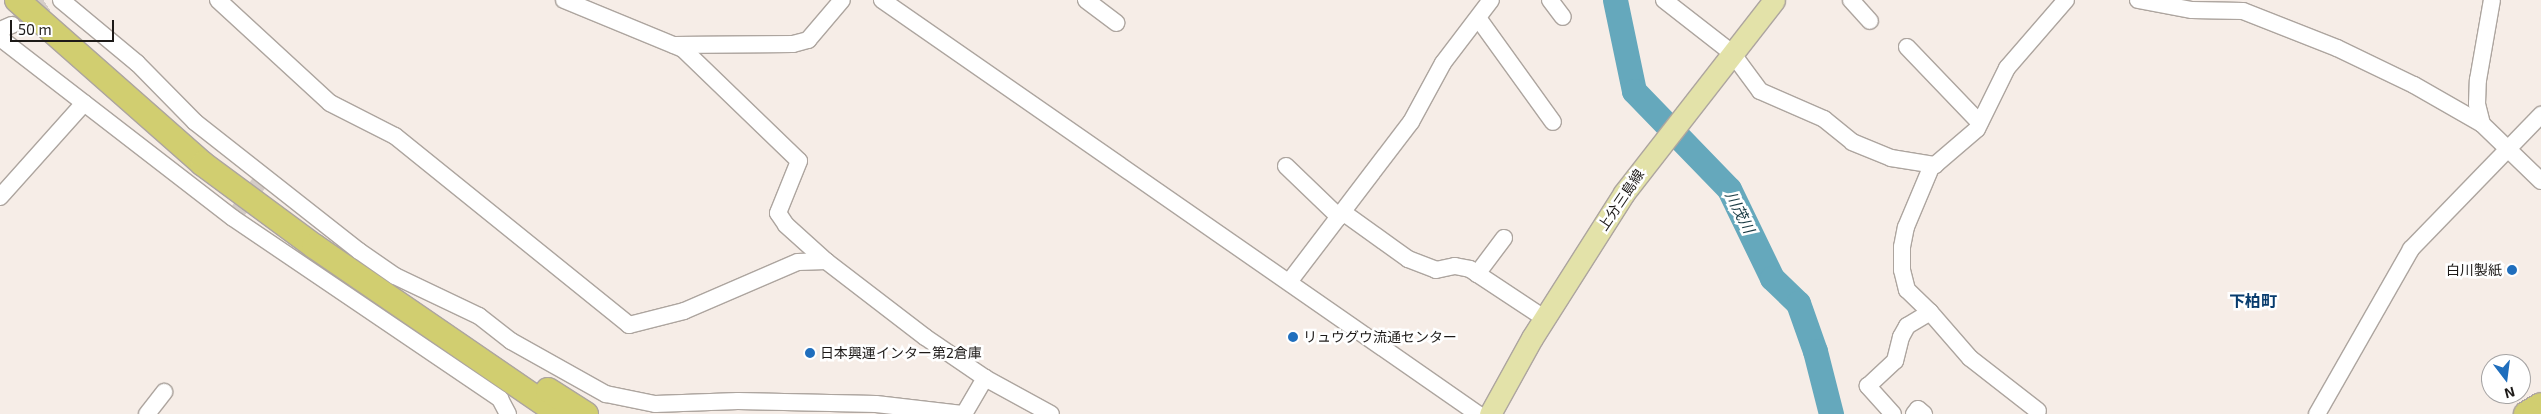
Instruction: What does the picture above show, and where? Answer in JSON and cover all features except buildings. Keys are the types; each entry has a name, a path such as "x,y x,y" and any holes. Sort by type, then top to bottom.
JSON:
{"highway":[{"path":"17,0 203,164 314,246 559,414"},
{"path":"314,246 586,414"},
{"path":"2526,414 2541,405"}],"main road":[{"name":"上分三島線","path":"1490,414 1544,318 1624,193 1774,0"}],"street":[{"path":"218,0 330,103 395,136 630,325 684,311 798,262 826,261"},
{"path":"564,0 682,49 799,161 778,213 786,226 826,261 985,378 1051,414"},
{"path":"674,46 793,44 808,40 842,0"},
{"path":"882,0 1478,414"},
{"path":"1086,0 1116,23"},
{"path":"1289,282 1411,122 1443,63 1491,0"},
{"path":"1550,0 1563,17"},
{"path":"1664,0 1732,53 1760,91 1824,119 1852,142 1891,158 1932,165"},
{"path":"1850,0 1870,21"},
{"path":"2038,411 1970,358 1930,312 1907,290 1902,247 1906,228 1932,165 1980,124 2007,68 2066,0"},
{"path":"2138,0 2192,10 2243,11 2337,48 2414,85 2482,124 2509,148 2541,182"},
{"path":"2482,124 2477,104 2478,80 2492,0"},
{"path":"59,1 137,63 195,122 261,180 396,276 479,316 511,341 606,394 655,404 738,401 876,404 964,414 985,378"},
{"path":"1478,18 1553,122"},
{"path":"0,38 84,103 236,215 500,399 508,414"},
{"path":"1907,47 1980,124"},
{"path":"0,197 84,103"},
{"path":"2317,414 2411,249 2541,115"},
{"path":"1286,166 1341,215 1408,259 1436,270 1455,266 1477,274 1544,318"},
{"path":"1477,274 1504,238"},
{"path":"1893,414 1868,386 1895,361 1901,337 1907,326 1930,312"},
{"path":"146,414 164,392"},
{"path":"1914,414 1918,409 1924,414"}],"waterway":[{"name":"川茂川","path":"1615,0 1634,91 1729,189 1772,278 1798,303 1815,351 1831,414"}],"tunnel":[{"path":"12,25 47,3"},
{"path":"238,211 259,183"}],"place":[{"name":"白川製紙","path":"2512,270"},
{"name":"リュウグウ流通センター","path":"1293,337"},
{"name":"日本興運インター第2倉庫","path":"810,353"}],"district":[{"name":"下柏町","path":"2253,301"}]}
